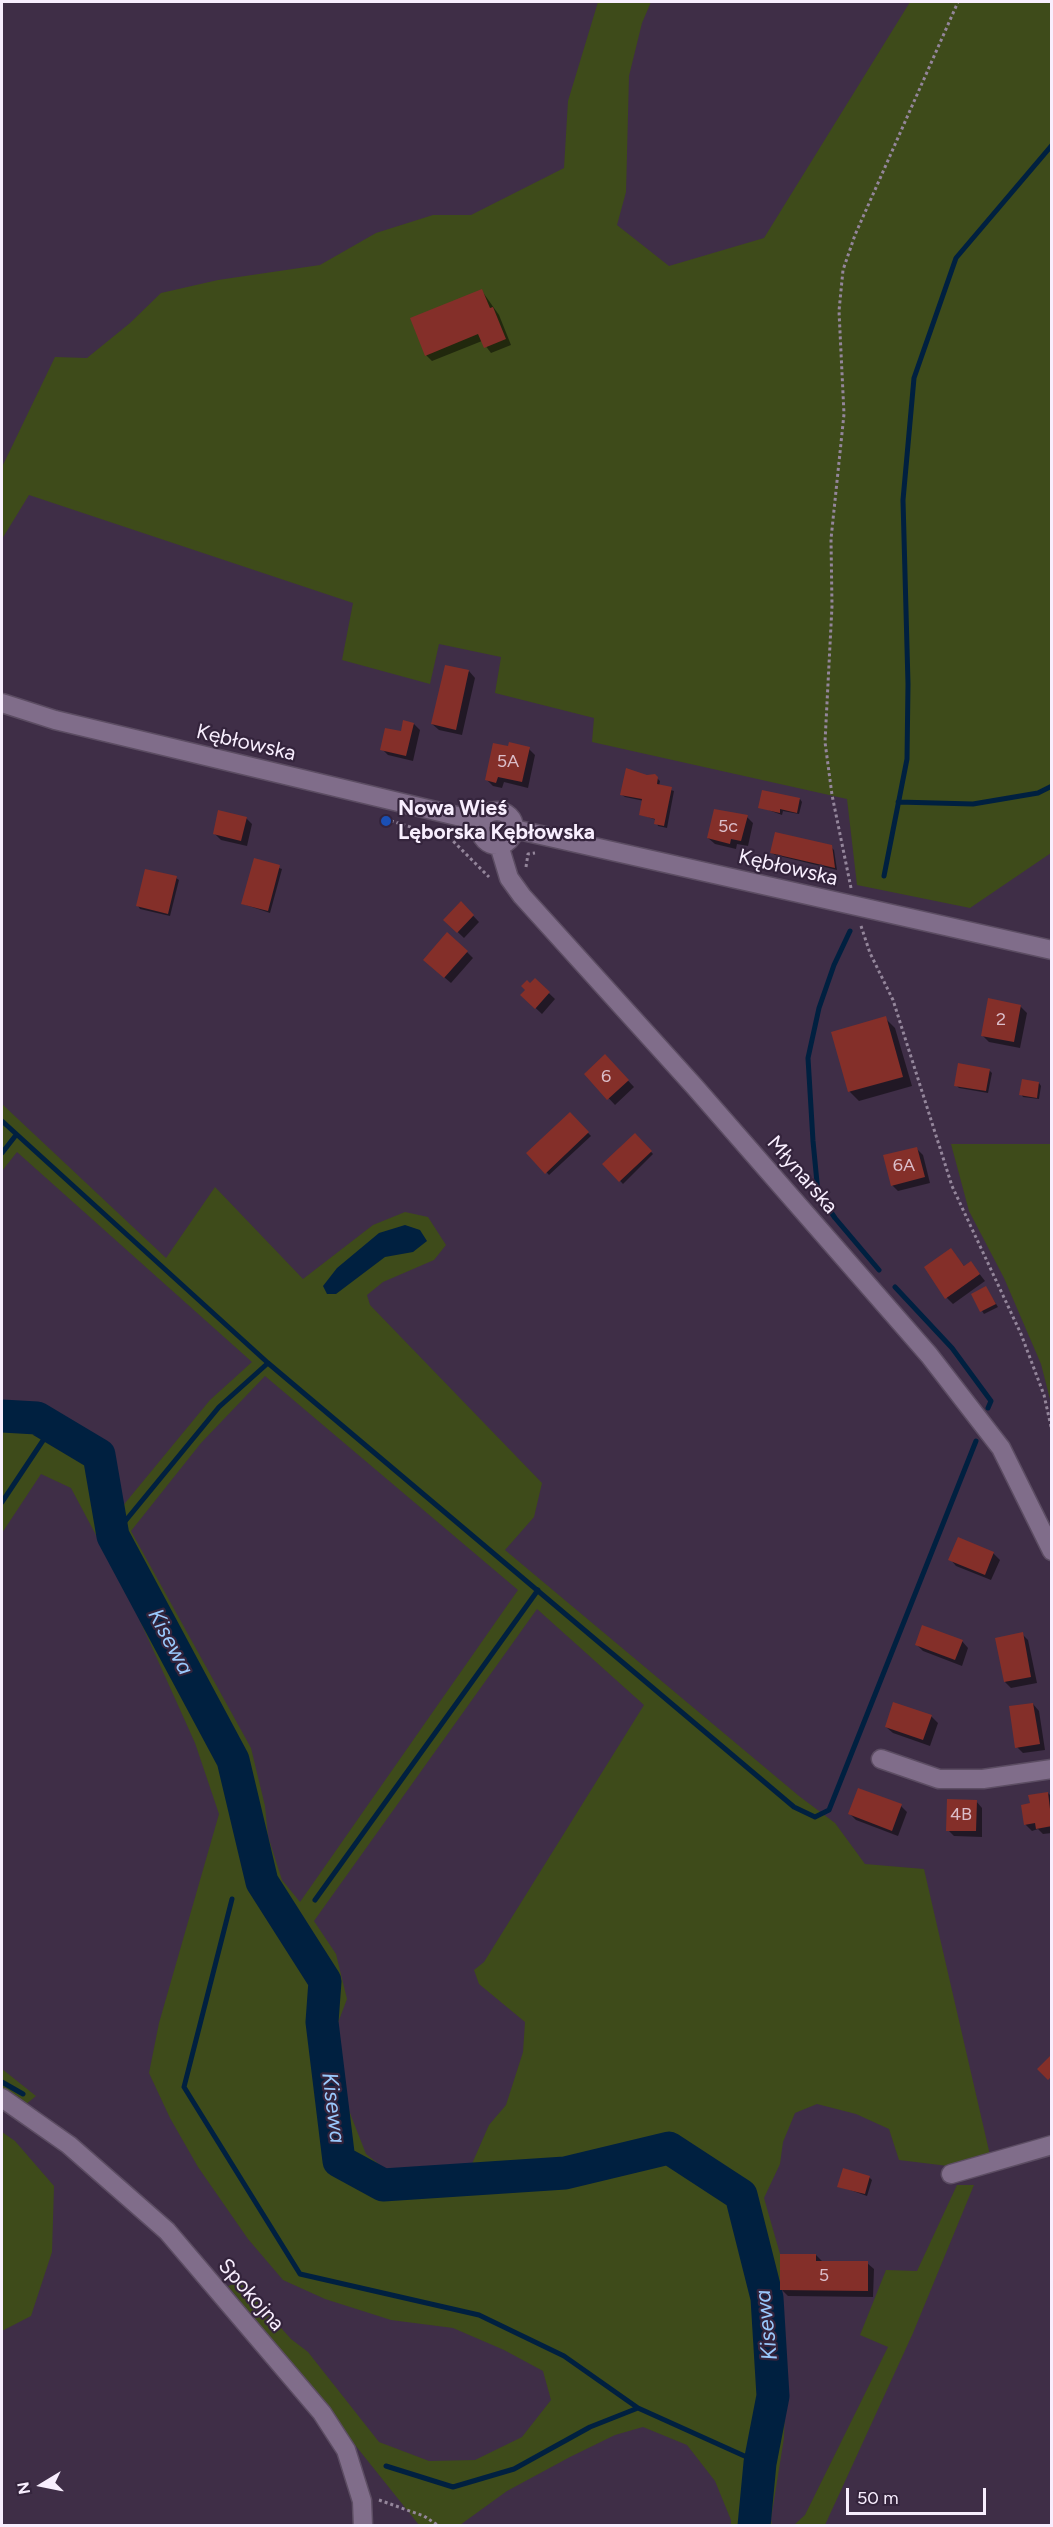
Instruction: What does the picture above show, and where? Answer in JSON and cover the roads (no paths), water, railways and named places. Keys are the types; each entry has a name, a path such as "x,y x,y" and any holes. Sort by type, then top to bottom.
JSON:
{"street":[{"name":"Kębłowska","path":"2,703 66,723 482,822 491,813 504,813 510,817 514,829 1052,950"},
{"path":"482,822 482,835 486,841 499,845 509,840 514,829"},
{"name":"Młynarska","path":"499,845 509,878 522,896 694,1086 929,1355 1001,1448 1052,1551"},
{"path":"881,1759 939,1779 982,1779 1052,1769"},
{"name":"Spokojna","path":"2,2098 69,2145 167,2231 322,2413 346,2450 362,2501 363,2526"},
{"path":"951,2174 1052,2145"}],"water":[{"path":"405,1225 420,1230 427,1241 413,1252 385,1257 336,1294 327,1294 323,1286 337,1268 379,1233"}],"waterway":[{"path":"884,876 907,759 908,684 903,500 914,378 956,258 1052,145"},
{"path":"898,802 973,804 1038,793 1052,786"},
{"path":"850,931 834,965 819,1008 808,1058 813,1141 818,1193 835,1218 879,1270"},
{"path":"2,1121 268,1363 794,1807 815,1817 829,1810 976,1441"},
{"path":"2,1153 16,1135"},
{"path":"895,1287 952,1348 991,1401 988,1408"},
{"path":"113,1536 219,1407 268,1363"},
{"name":"Kisewa","path":"2,1416 37,1418 99,1455 113,1536 233,1760 262,1882 325,1981 322,2022 339,2161 383,2185 565,2173 669,2148 741,2195 767,2298 773,2396 760,2463 754,2526"},
{"path":"2,1502 52,1427"},
{"path":"315,1900 538,1590"},
{"path":"232,1899 184,2087 300,2274 479,2315 564,2356 638,2408 760,2463"},
{"path":"2,2082 23,2094"},
{"path":"386,2466 453,2487 514,2469 590,2427 638,2408"}],"place":[{"name":"Nowa Wieś Lęborska Kębłowska","path":"386,821"}]}
